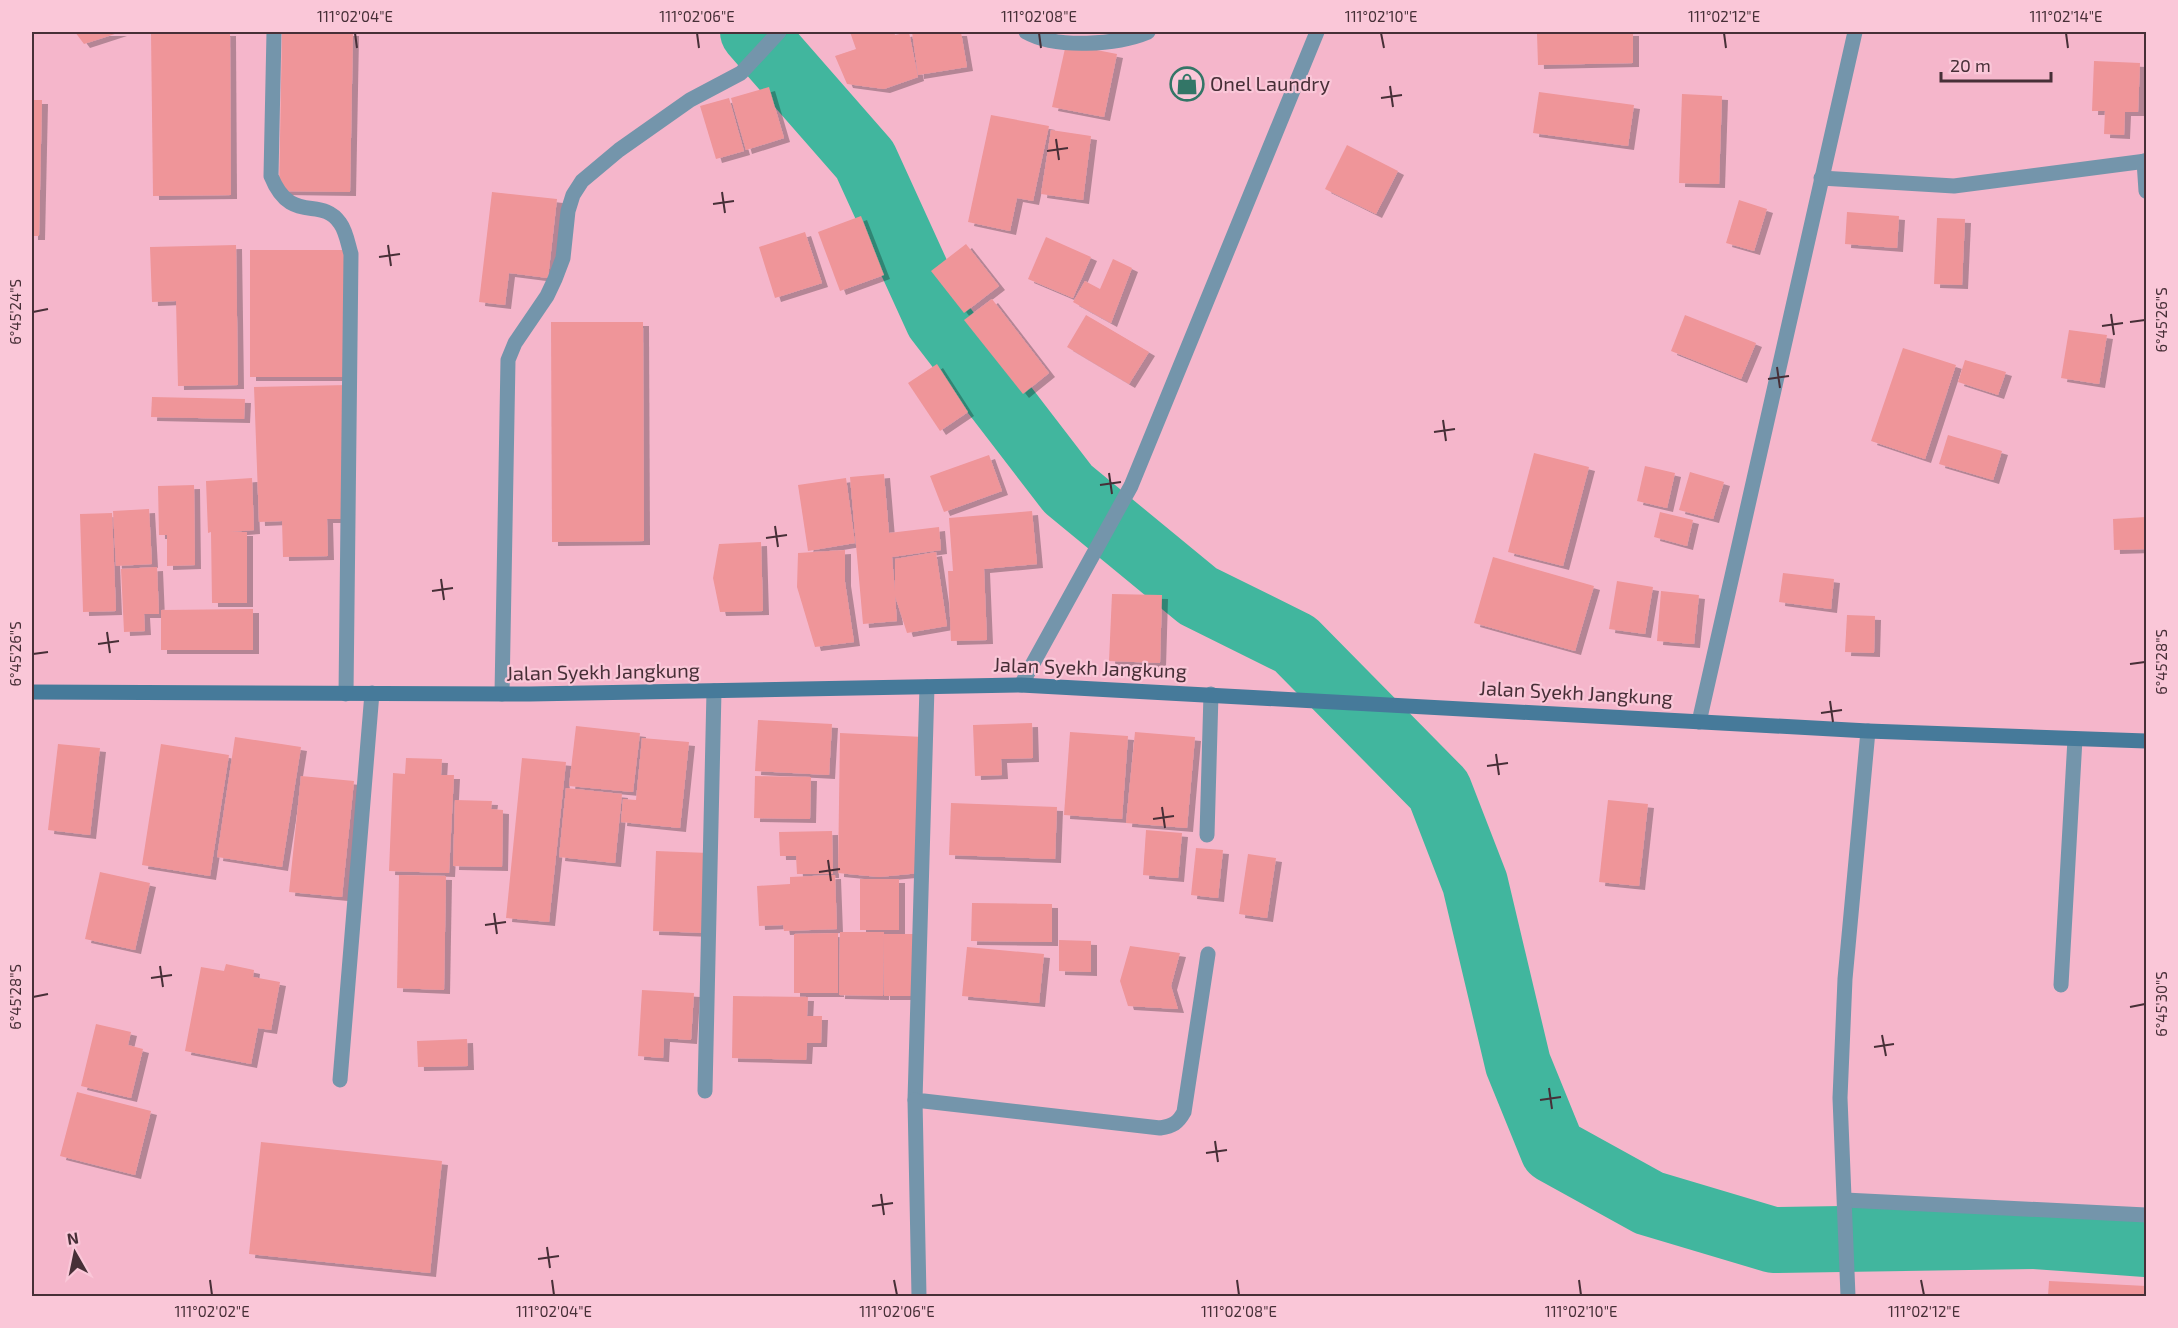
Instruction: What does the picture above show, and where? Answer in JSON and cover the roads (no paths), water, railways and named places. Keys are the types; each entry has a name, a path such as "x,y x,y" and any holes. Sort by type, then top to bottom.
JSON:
{"main road":[{"name":"Jalan Syekh Jangkung","path":"32,692 502,694 1021,685 1277,697 1868,731 2146,741"}],"street":[{"path":"274,32 272,176 279,194 291,204 326,212 340,222 351,254 346,694"},
{"path":"502,694 508,360 515,343 548,296 555,279 563,258 568,211 573,195 582,181 619,150 690,100 741,74 779,32"},
{"path":"1026,32 1045,39 1064,42 1115,41 1148,32"},
{"path":"1021,685 1131,486 1317,32"},
{"path":"1699,722 1855,32"},
{"path":"1821,178 1954,186 2145,161 2146,191"},
{"path":"919,1296 915,1100 927,687"},
{"path":"705,1091 714,691"},
{"path":"340,1080 372,693"},
{"path":"1207,836 1210,694"},
{"path":"1848,1296 1840,1098 1844,991 1868,731"},
{"path":"2061,985 2075,739"},
{"path":"915,1100 1160,1128 1172,1126 1180,1121 1184,1112 1208,954"},
{"path":"1845,1205 2146,1215"}],"waterway":[{"path":"753,32 865,160 938,320 1068,489 1198,596 1295,644 1439,790 1475,883 1518,1064 1553,1150 1649,1203 1773,1240 2035,1236 2146,1244"}],"place":[{"name":"Onel Laundry","path":"1187,84"}]}
